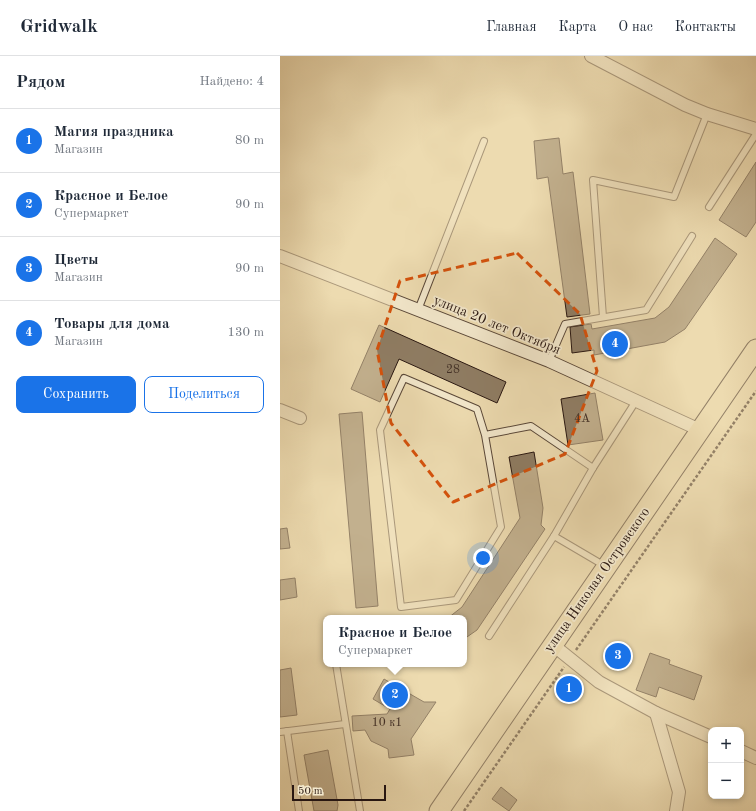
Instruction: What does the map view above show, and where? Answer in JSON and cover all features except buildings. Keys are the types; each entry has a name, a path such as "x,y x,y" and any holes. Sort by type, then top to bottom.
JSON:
{"main road":[{"name":"улица Николая Островского","path":"439,811 756,349"}],"street":[{"path":"591,56 684,105 707,114 756,129"},
{"name":"улица 20 лет Октября","path":"280,256 549,361 700,430"},
{"path":"280,410 300,418"},
{"path":"553,645 599,682 656,713 708,736"},
{"path":"656,713 678,792 676,811"},
{"path":"744,752 756,758"}],"lane":[{"path":"603,317 593,180 674,197 707,114"},
{"path":"709,207 756,134"},
{"path":"418,310 484,141"},
{"path":"549,361 565,324 646,310 692,236"},
{"path":"404,378 477,410 485,435 501,527 456,600 401,607 380,430 404,378"},
{"path":"489,636 554,536 593,468 636,401"},
{"path":"485,435 532,426 593,468"},
{"path":"554,536 606,566"},
{"path":"336,667 360,811"},
{"path":"280,732 345,724"},
{"path":"287,731 299,811"}],"path":[{"path":"464,811 756,391"}],"highlighted area":[{"path":"517,253 580,314 597,371 565,454 453,502 391,423 377,350 400,281"}],"place":[{"name":"Товары для дома","path":"615,344"},
{"name":"Цветы","path":"618,656"},
{"name":"Магия праздника","path":"569,689"},
{"name":"Красное и Белое","path":"395,695"}]}
